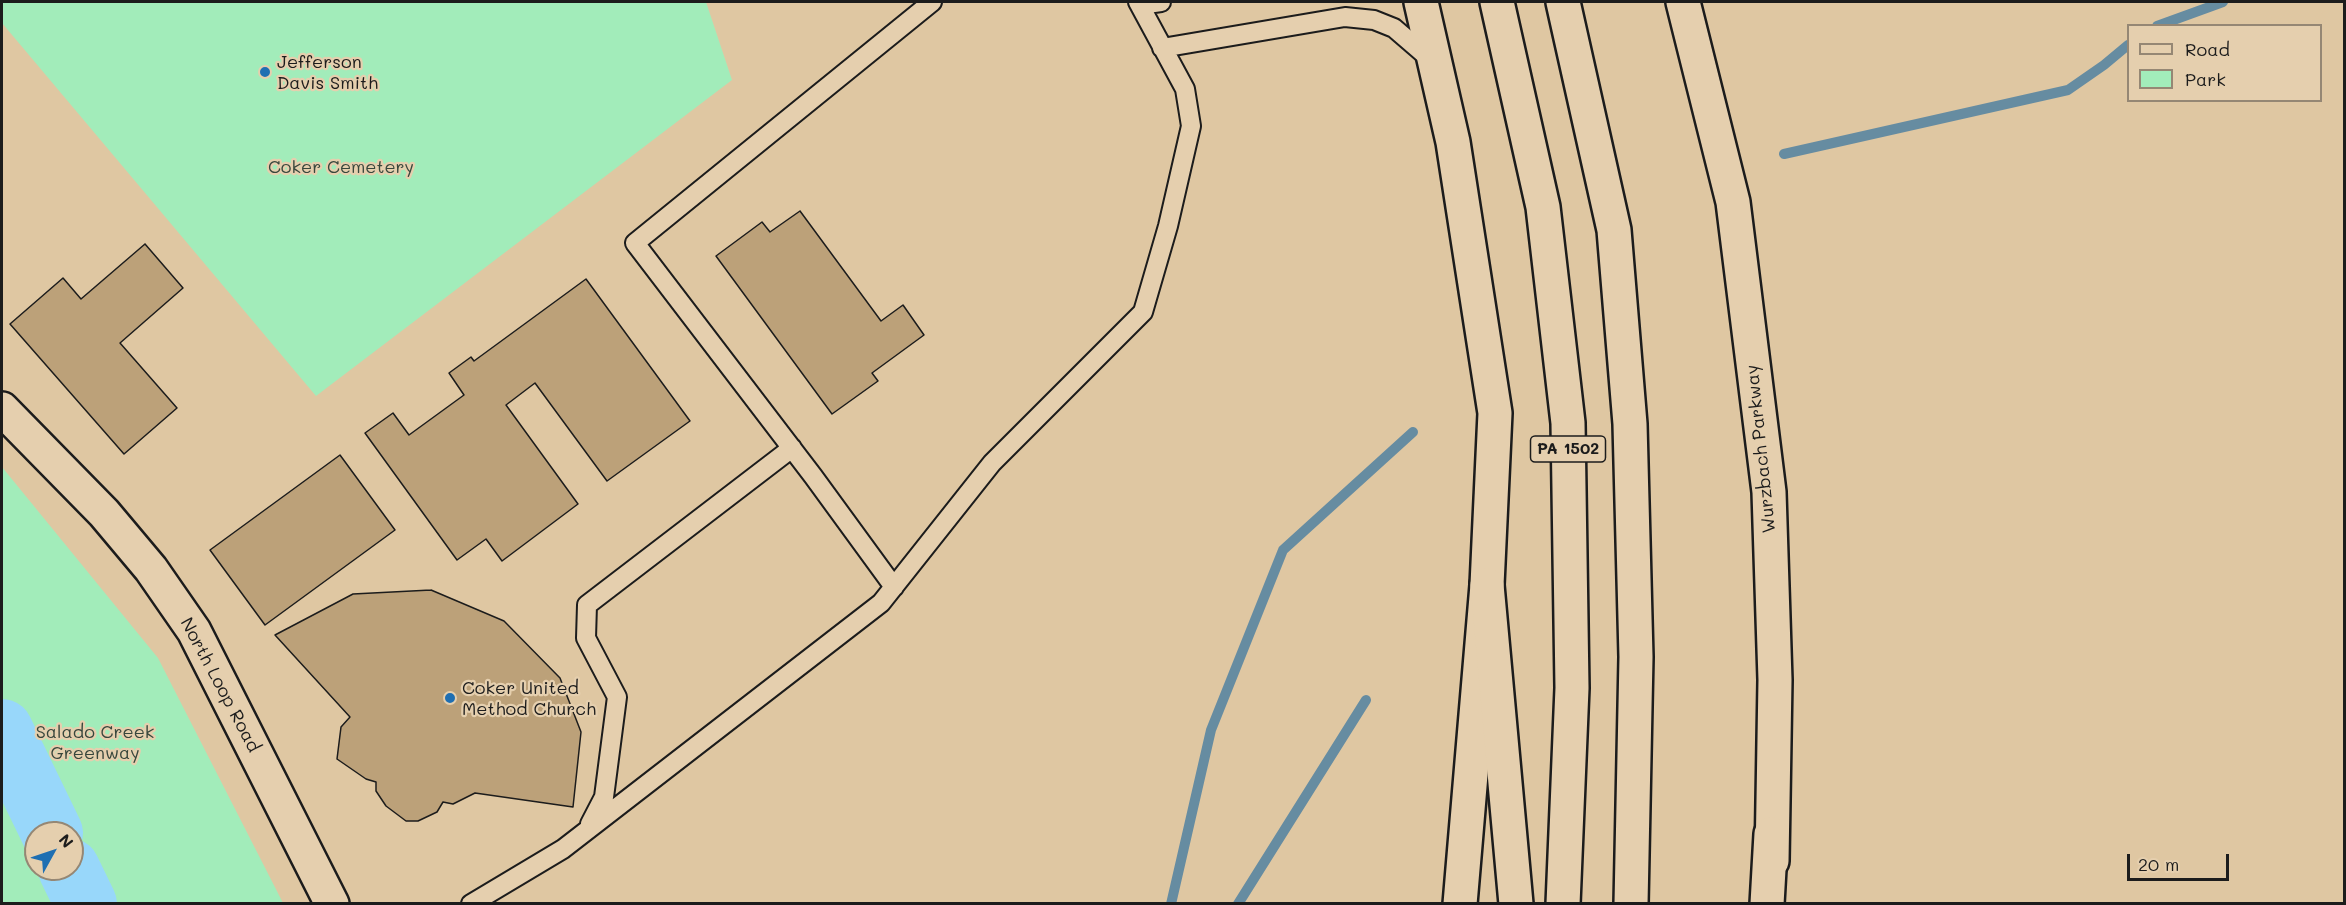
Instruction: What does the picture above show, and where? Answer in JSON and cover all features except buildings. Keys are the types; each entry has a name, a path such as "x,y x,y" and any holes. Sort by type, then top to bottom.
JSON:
{"main road":[{"path":"1420,2 1453,142 1495,413 1487,585 1460,903"},
{"name":"PA 1502","path":"1497,2 1543,207 1568,423 1572,688 1563,903"},
{"name":"PA 1502","path":"1563,2 1614,230 1630,424 1636,657 1631,903"},
{"name":"Wurzbach Parkway","path":"1683,2 1733,202 1769,492 1774,680 1773,903"},
{"name":"North Loop Road","path":"2,409 104,513 151,569 194,631 332,903"},
{"path":"1487,585 1516,903"},
{"path":"1767,903 1772,834"}],"lane":[{"path":"894,587 792,448 635,243 932,2"},
{"path":"471,903 563,849 881,603 992,463 1143,312 1168,226 1191,126 1185,89 1139,3 1161,2"},
{"path":"1162,48 1345,18 1374,20 1394,28 1435,63"},
{"path":"586,831 604,797 617,697 586,638 587,605 792,448"}],"green space":[{"name":"Coker Cemetery","path":"2,2 706,2 732,80 316,396 2,23"},
{"name":"Salado Creek Greenway","path":"2,467 158,658 283,903 2,903"}],"waterway":[{"path":"2162,24 2223,2"},
{"path":"1784,154 2068,90 2127,46"},
{"path":"1171,904 1211,730 1283,550 1413,432"},
{"path":"1238,904 1366,700"},
{"path":"2,730 46,821"},
{"path":"75,881 86,904"}],"place":[{"name":"Jefferson Davis Smith","path":"265,72"},
{"name":"Coker United Method Church","path":"450,698"}]}
